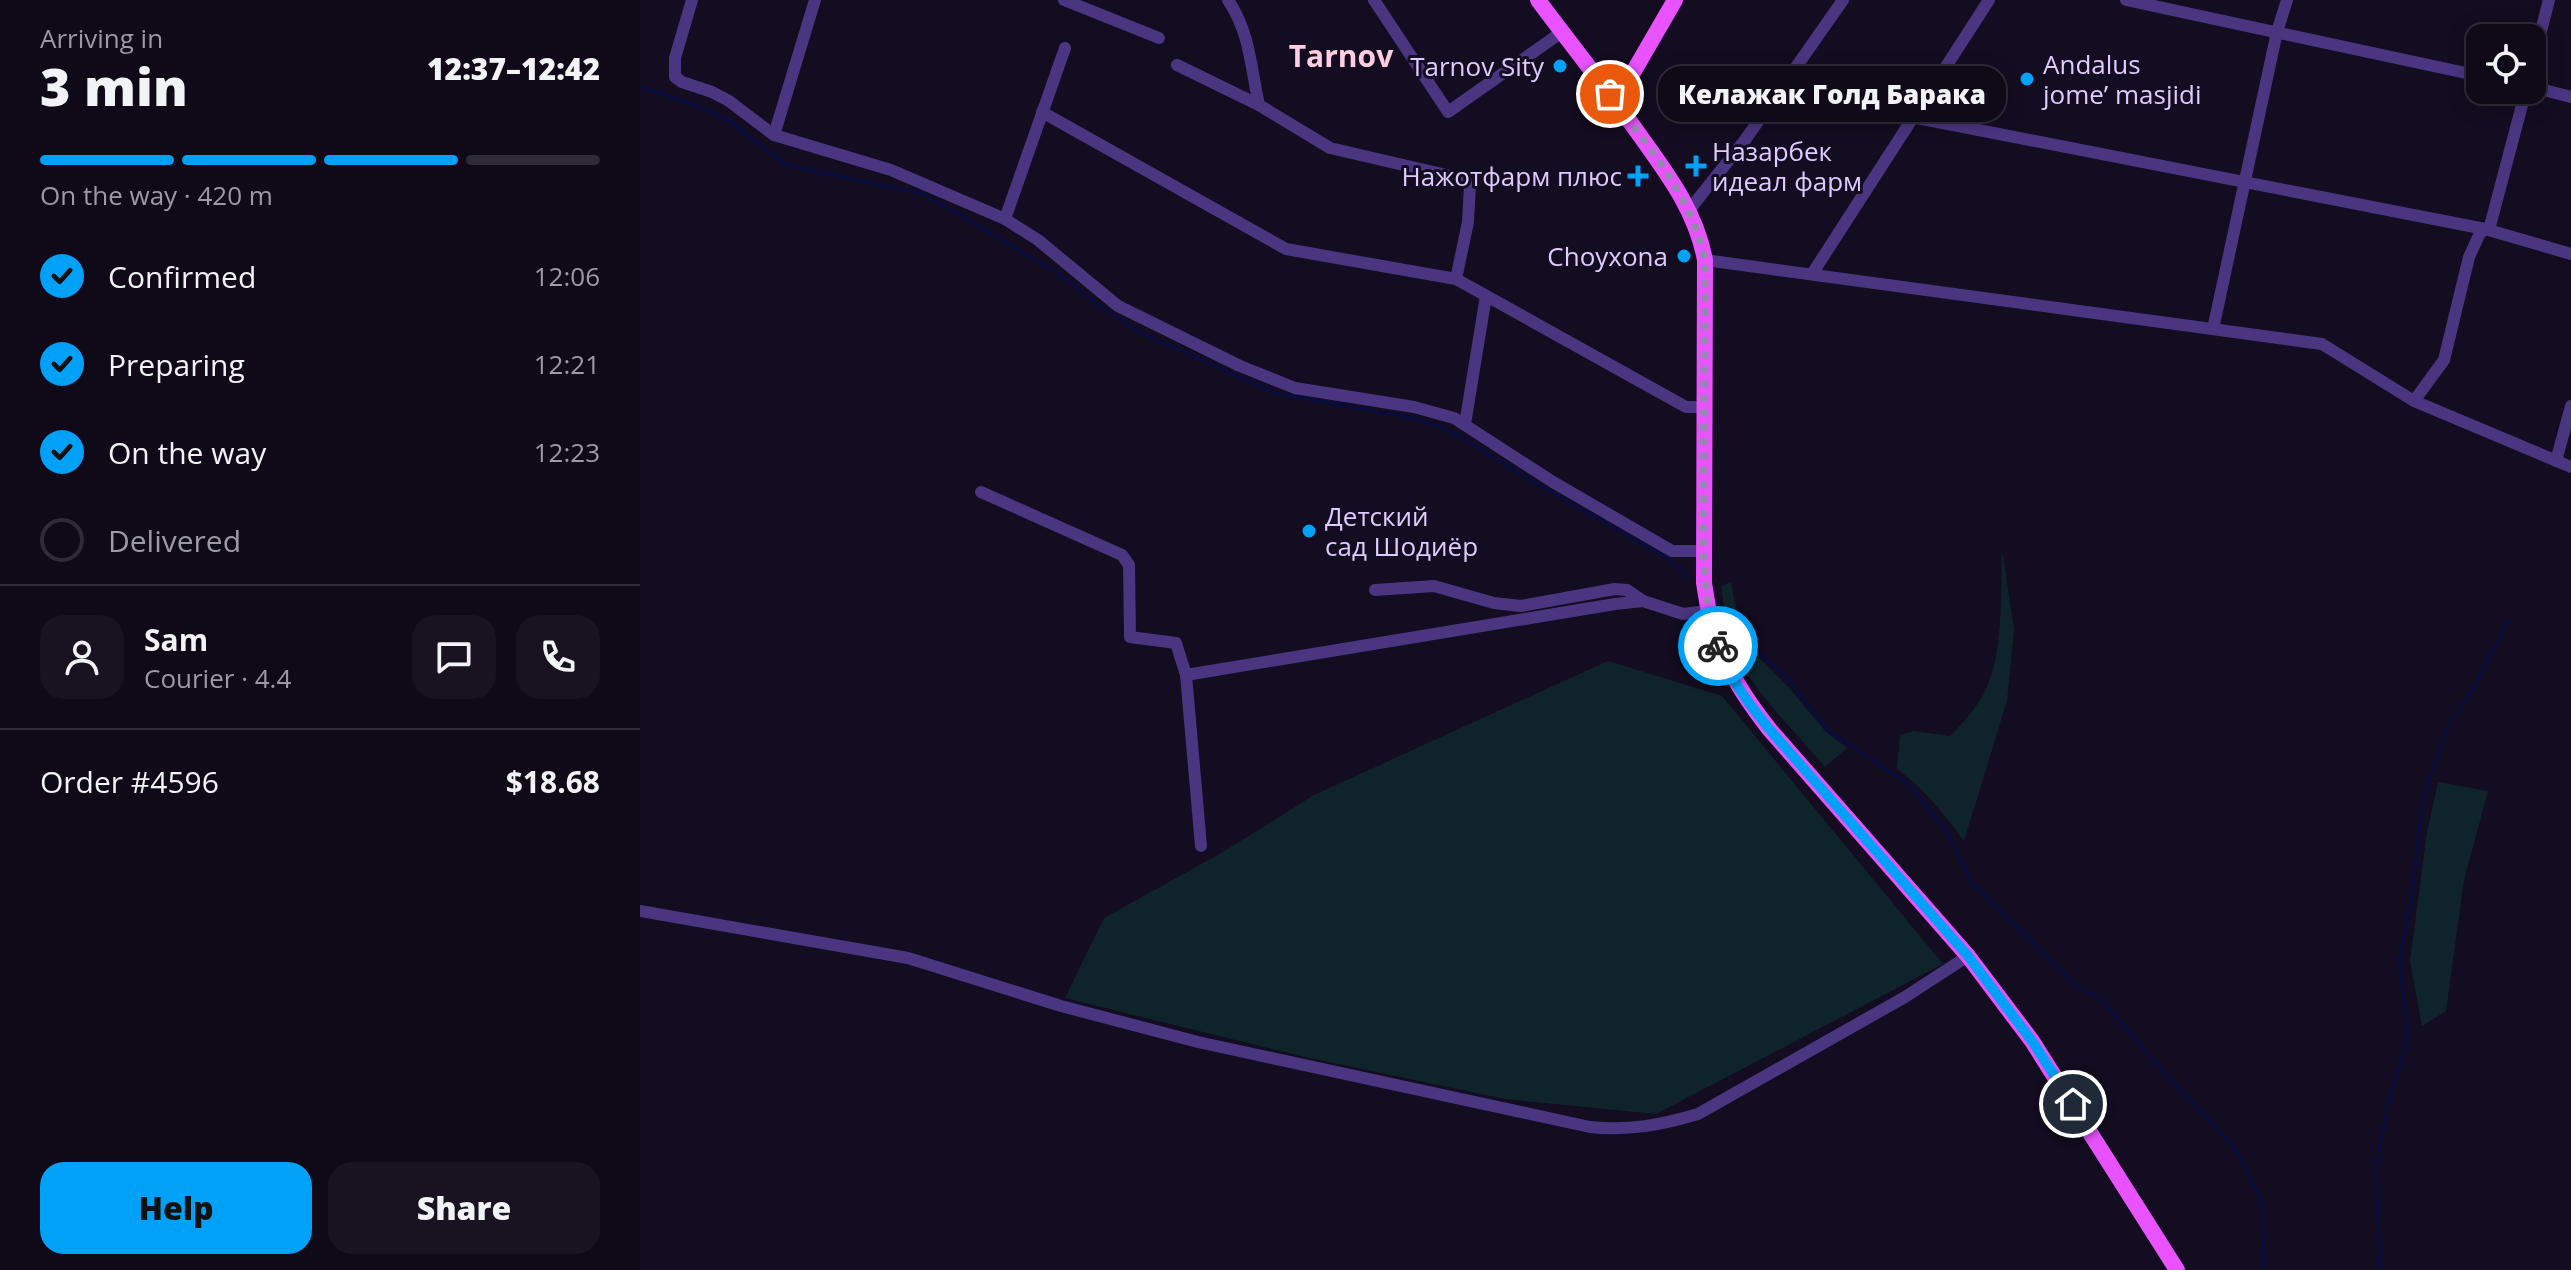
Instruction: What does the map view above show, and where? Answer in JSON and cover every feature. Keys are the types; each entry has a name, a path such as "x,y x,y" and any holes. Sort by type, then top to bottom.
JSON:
{"main road":[{"path":"1538,0 1610,94 1690,209 1699,234 1705,260 1703,551 1708,611 1720,653 1748,703 1968,956 2032,1041 2177,1270"},
{"path":"1610,94 1631,76 1675,0"}],"street":[{"path":"692,0 675,58 675,77 729,101 774,135 891,170 1005,219 1038,240 1118,306 1240,366 1295,388 1441,413 1465,424 1553,482 1672,551 1703,551"},
{"path":"774,135 815,0"},
{"path":"1064,0 1159,38"},
{"path":"1228,0 1240,17 1259,105"},
{"path":"1374,0 1448,112 1562,32"},
{"path":"1690,209 1745,140 1843,0"},
{"path":"1812,274 1989,0"},
{"path":"2126,0 2466,73"},
{"path":"2213,329 2277,32 2287,0"},
{"path":"2543,24 2549,0"},
{"path":"1005,219 1065,48"},
{"path":"1177,65 1259,105 1330,148 1455,177 1470,185 1468,222 1456,279"},
{"path":"2546,91 2571,97"},
{"path":"2414,401 2444,360 2469,257 2480,233 2490,226 2522,104"},
{"path":"1042,112 1286,249 1456,279 1686,407 1704,407"},
{"path":"1912,117 2485,229 2571,254"},
{"path":"1705,260 2322,344 2414,401 2571,467"},
{"path":"1465,424 1486,296"},
{"path":"2556,461 2571,406"},
{"path":"981,492 1122,555 1129,565 1130,637 1176,643 1186,675 1201,846"},
{"path":"1375,590 1434,586 1507,606 1521,606 1615,589 1627,590 1643,601 1683,614 1708,611"},
{"path":"1186,675 1643,601"},
{"path":"640,911 908,958 1061,1006 1198,1042 1590,1127 1618,1130 1668,1123 1698,1114 1905,997 1968,956"}],"shaded area":[{"path":"2002,549 2014,630 2007,701 1964,841 1925,793 1897,769 1900,735 1913,731 1950,736 1982,697 1995,664 1998,645"},
{"path":"1731,582 1742,641 1790,689 1826,732 1847,748 1825,767 1762,694 1740,663 1729,633 1721,586"},
{"path":"1608,661 1722,696 1943,964 1656,1114 1505,1099 1300,1056 1065,998 1104,918 1223,852 1314,795"},
{"path":"2438,782 2488,791 2464,880 2446,1011 2422,1026 2410,961 2427,832"}],"waterway":[{"path":"640,86 728,120 786,165 924,194 1056,272 1141,333 1275,393 1413,418 1441,427 1667,558 1689,577"},
{"path":"1717,600 1742,637 1785,676 1828,730 1908,784 1945,829 1972,883 2080,989 2101,999 2156,1064 2236,1149 2262,1202 2264,1270"},
{"path":"2380,1270 2376,1166 2390,1096 2408,1032 2399,960 2411,902 2423,798 2445,732 2476,684 2508,621"}],"way so far":[{"path":"1610,94 1690,209 1705,260 1704,583 1718,646"}],"place":[{"name":"Tarnov Sity","path":"1560,66"},
{"name":"Andalus jome’ masjidi","path":"2027,79"},
{"name":"Келажак Голд Барака","path":"1610,94"},
{"name":"Назарбек идеал фарм","path":"1696,166"},
{"name":"Нажотфарм плюс","path":"1638,176"},
{"name":"Choyxona","path":"1684,256"},
{"name":"Детский сад Шодиёр","path":"1309,531"}],"district":[{"name":"Tarnov","path":"1341,55"}],"route":[{"path":"1718,646 1748,703 1968,956 2032,1041 2073,1104"}]}
